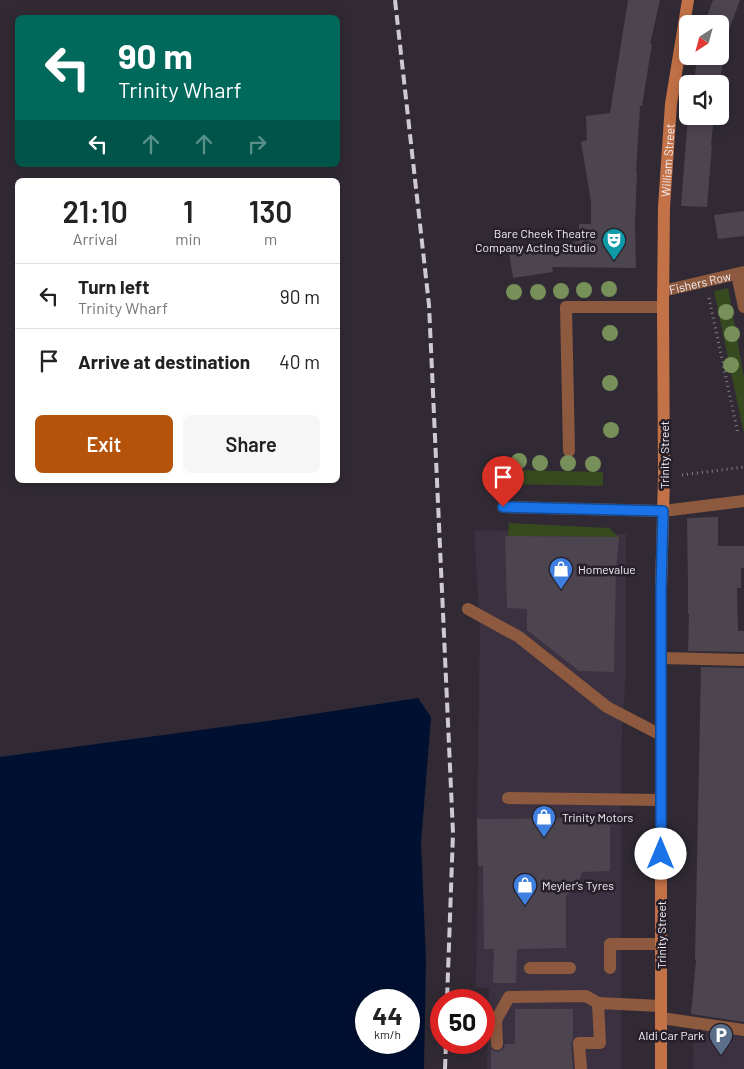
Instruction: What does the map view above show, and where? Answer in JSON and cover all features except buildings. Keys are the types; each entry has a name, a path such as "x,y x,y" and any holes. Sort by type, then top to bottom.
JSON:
{"main road":[{"name":"William Street","path":"663,291 664,207 671,104 688,0"},
{"name":"Trinity Street","path":"663,291 664,478 661,658 661,1012 663,1069"}],"street":[{"name":"Fishers Row","path":"663,291 740,273 744,307"},
{"path":"569,451 566,307 663,307"},
{"path":"503,507 663,511 722,501 744,501"},
{"path":"468,609 519,637 607,706 661,735"},
{"path":"661,658 744,660"},
{"path":"508,798 661,800"},
{"path":"610,968 610,944 661,944"},
{"path":"530,968 570,968"},
{"path":"498,1044 496,1020 510,997 586,996 598,1003 661,1012 744,1030"},
{"path":"580,1069 580,1043 600,1043 598,1003"}],"path":[{"path":"705,281 738,434"},
{"path":"664,478 744,467"}],"shaded area":[{"path":"474,530 626,534 626,671 621,749 621,1069 487,1069 487,1054 495,1054 495,989 476,987 480,628"},
{"name":"Aldi Car Park","path":"694,1029 744,1037 744,1069 693,1069"}],"green space":[{"path":"728,288 744,377 744,434 714,291"},
{"path":"509,470 603,472 603,486 509,484"},
{"path":"509,523 609,528 619,537 508,536"}],"water":[{"path":"418,698 431,717 421,843 426,960 424,1069 0,1069 0,757 268,721"}],"railway":[{"path":"395,0 429,305 453,833 447,989"},
{"path":"445,1069 446,1054"}],"place":[{"name":"Bare Cheek Theatre Company Acting Studio","path":"614,261"},
{"name":"Homevalue","path":"561,590"},
{"name":"Trinity Motors","path":"544,838"},
{"name":"Meyler's Tyres","path":"525,906"},
{"name":"Aldi Car Park","path":"721,1056"}],"route":[{"path":"503,507 663,511 661,590 661,854"}]}
